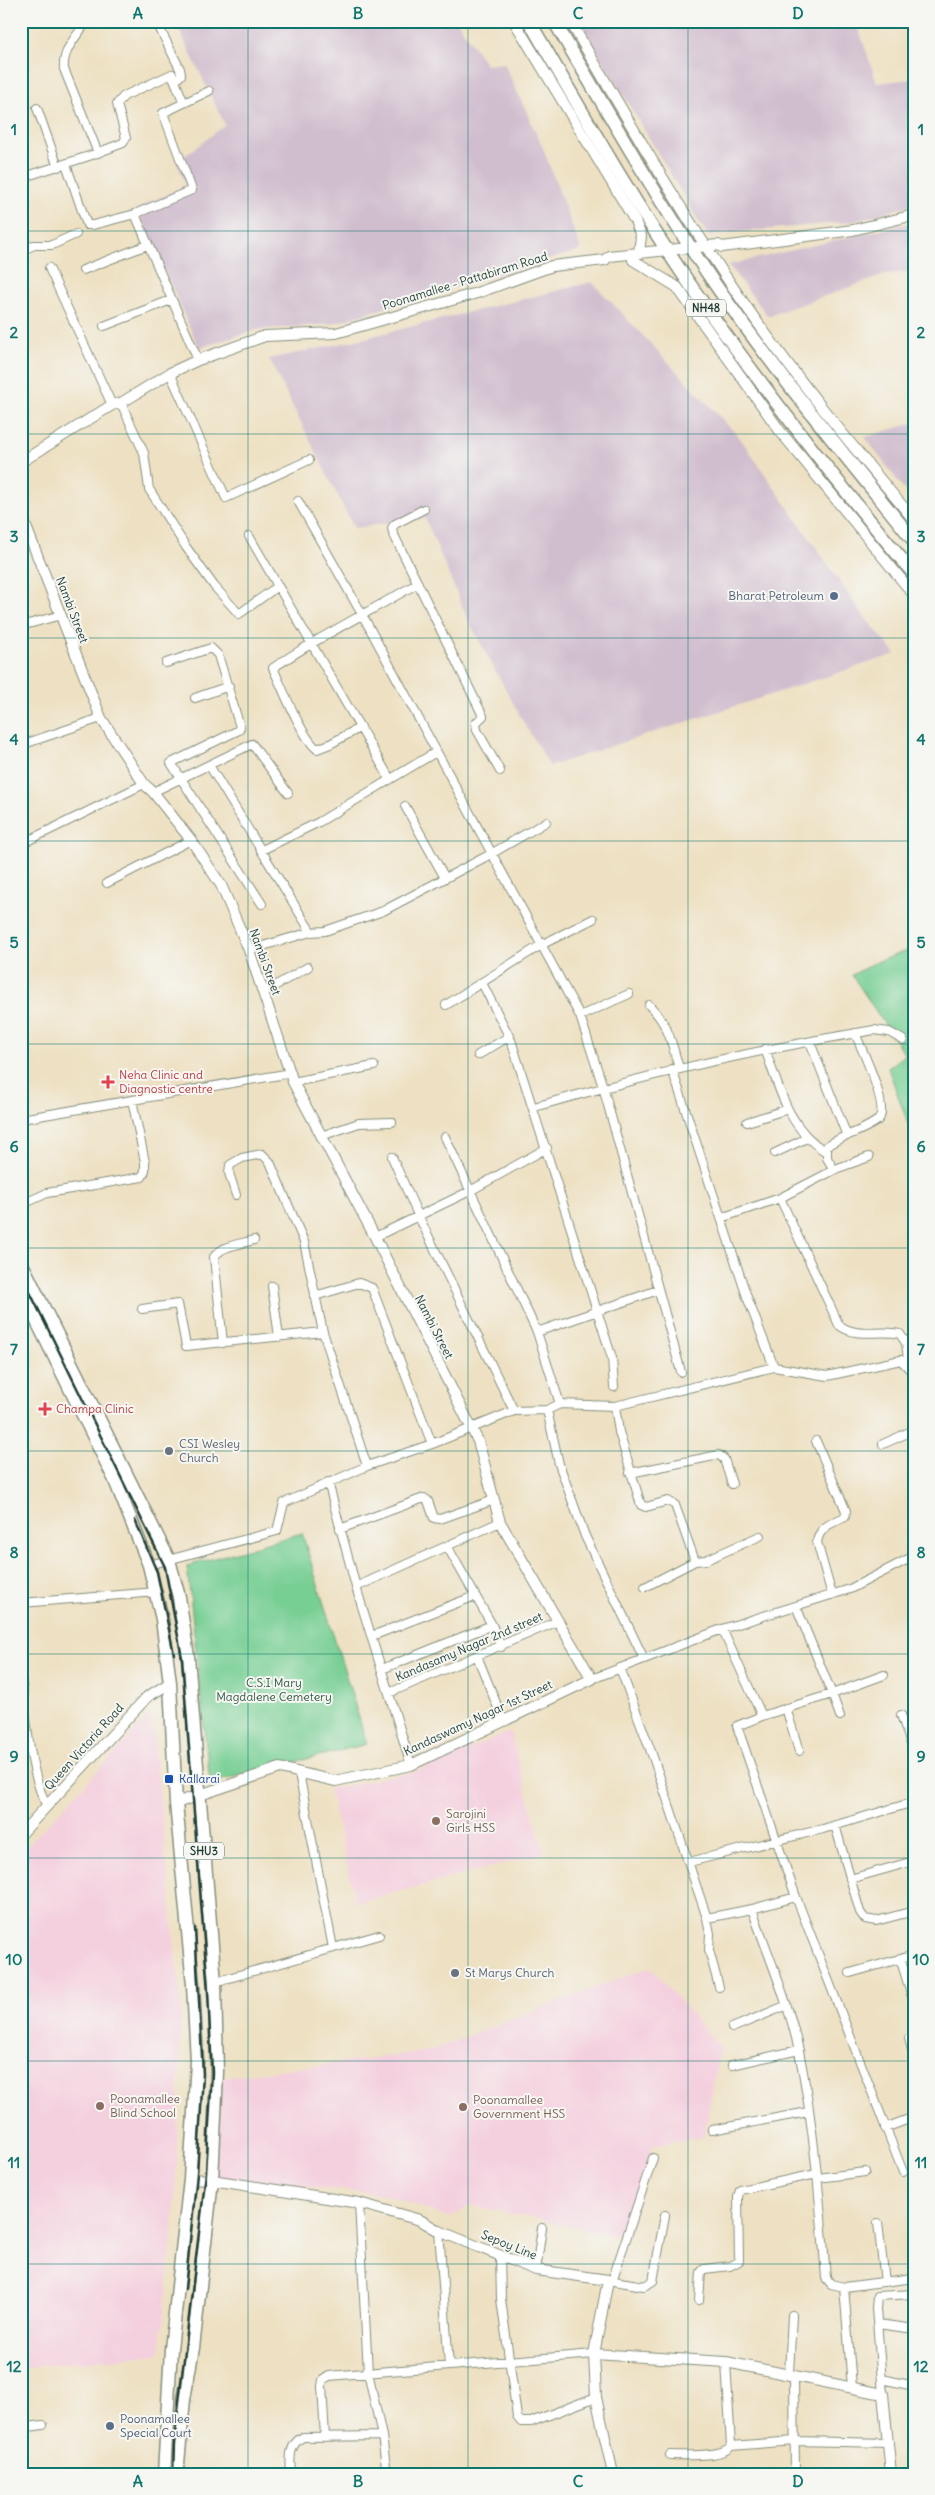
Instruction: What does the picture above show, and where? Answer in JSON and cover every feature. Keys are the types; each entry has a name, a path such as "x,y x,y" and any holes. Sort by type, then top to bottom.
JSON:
{"main road":[{"name":"NH48","path":"529,21 669,253 771,397 914,574"},
{"name":"NH48","path":"554,21 657,195 693,251 780,375 914,541"},
{"name":"SHU3","path":"21,1262 152,1522 169,1560 179,1597 188,1657 215,1982 218,2072 212,2180 193,2348 184,2399 177,2474"},
{"name":"SHU3","path":"21,1289 114,1478 149,1565 157,1592 170,1683 176,1803 192,1976 197,2061 190,2179 171,2349 164,2474"}],"street":[{"path":"87,21 63,60 64,69 98,153"},
{"path":"156,21 180,69 181,75 174,81"},
{"path":"514,21 641,236"},
{"path":"570,21 671,192 708,249 795,372 914,520"},
{"path":"21,178 123,143 126,138 117,104 124,96 172,74 184,103"},
{"path":"37,108 87,224 93,225 135,214 192,190 163,113 209,91"},
{"path":"135,214 198,360"},
{"path":"693,251 719,250 722,246 853,230 914,215"},
{"path":"648,220 641,236 636,256 677,287 780,431 914,595"},
{"path":"21,251 34,246 52,245 76,234"},
{"path":"83,270 147,245"},
{"name":"Poonamallee - Pattabiram Road","path":"21,462 170,373 198,360 265,336 336,333 477,293 552,266 605,260 610,262 636,256 693,251"},
{"path":"49,268 144,454 149,489 186,548 214,586 239,614 278,586"},
{"path":"104,326 171,300"},
{"path":"170,373 226,498 309,460"},
{"path":"298,501 363,616 580,1016 603,1087 681,1372"},
{"path":"424,509 395,524 392,528 483,716 476,723 477,730 500,771"},
{"name":"Nambi Street","path":"21,514 101,718 144,784 153,792 191,840 221,885 249,950 292,1077 478,1441 500,1522 592,1679"},
{"path":"249,536 309,643 361,727 390,779"},
{"path":"361,727 317,749 312,745 273,668 309,643 363,616 418,583"},
{"path":"21,626 61,615"},
{"path":"166,664 213,649 218,655 241,722 239,730 171,764 262,904"},
{"path":"195,698 229,686"},
{"path":"22,743 101,718"},
{"path":"153,792 252,744 288,793"},
{"path":"262,850 319,822 436,752"},
{"path":"209,765 311,932"},
{"path":"21,844 144,784"},
{"path":"405,806 444,878"},
{"path":"249,950 311,932 325,931 383,911 491,854 546,822"},
{"path":"107,883 191,840"},
{"path":"446,1005 541,946 593,919"},
{"path":"264,992 308,967"},
{"path":"482,983 510,1036 534,1107 612,1358 614,1387"},
{"path":"580,1016 629,994"},
{"path":"649,1005 661,1017 668,1029 675,1069 721,1218 747,1297 774,1367"},
{"path":"534,1107 603,1087 764,1049 874,1030 889,1032 903,1040"},
{"path":"826,1151 831,1143 873,1123 882,1116 883,1111 880,1097 855,1034"},
{"path":"478,1055 510,1036"},
{"path":"810,1042 847,1136"},
{"path":"764,1049 797,1127 807,1138 826,1151 834,1170"},
{"path":"21,1119 132,1100 374,1066"},
{"path":"21,1205 47,1193 142,1177 146,1171 145,1162 132,1100"},
{"path":"747,1122 788,1109"},
{"path":"322,1136 359,1123 392,1122"},
{"path":"445,1137 537,1332 560,1404"},
{"path":"775,1153 807,1138"},
{"path":"375,1237 470,1191 547,1148"},
{"path":"236,1195 229,1173 230,1165 242,1158 262,1154 270,1162 304,1242 323,1332 367,1466"},
{"path":"392,1157 418,1215 514,1411"},
{"path":"721,1218 780,1198 834,1170 869,1157"},
{"path":"780,1198 839,1326 845,1330 870,1334 900,1334 906,1343 911,1371"},
{"path":"223,1343 214,1257 217,1252 230,1246 254,1240"},
{"path":"316,1296 359,1283 372,1288 432,1444"},
{"path":"272,1286 279,1336"},
{"path":"537,1332 658,1290"},
{"path":"142,1309 178,1304 186,1346 323,1332"},
{"path":"149,1565 277,1531 284,1503 367,1466 432,1444 514,1411 547,1410 560,1404 615,1406 774,1367 827,1376 901,1360 911,1371"},
{"path":"615,1406 630,1473 643,1507 668,1501 675,1505 692,1558 695,1561"},
{"path":"547,1410 559,1464 585,1536 644,1659"},
{"path":"883,1444 914,1430"},
{"path":"816,1441 846,1512 845,1518 825,1527 819,1534 817,1542 832,1595"},
{"path":"630,1473 719,1455 724,1459 732,1484"},
{"path":"328,1482 356,1586 411,1765"},
{"path":"340,1529 420,1499 428,1501 434,1518 440,1519 494,1500"},
{"path":"356,1586 500,1522"},
{"path":"645,1587 695,1561 706,1560 760,1536"},
{"path":"446,1546 492,1625 501,1647"},
{"path":"592,1679 722,1629 832,1595 864,1583 902,1560 914,1556"},
{"path":"21,1603 157,1592"},
{"path":"372,1636 475,1596"},
{"path":"796,1606 840,1716"},
{"name":"Kandasamy Nagar 2nd street","path":"389,1693 501,1647 558,1621"},
{"path":"382,1669 492,1625"},
{"path":"722,1629 762,1716"},
{"path":"477,1656 503,1720"},
{"path":"620,1668 707,1918 710,1934 709,1950 719,1987"},
{"path":"884,1675 737,1726 796,1897 903,2172"},
{"path":"21,1676 31,1747 42,1794 48,1806"},
{"name":"Kandaswamy Nagar 1st Street","path":"176,1803 198,1794 280,1768 335,1781 411,1765 592,1679"},
{"name":"Queen Victoria Road","path":"21,1834 147,1697 170,1683"},
{"path":"786,1708 799,1751"},
{"path":"901,1715 914,1752"},
{"path":"299,1774 333,1948"},
{"path":"689,1862 834,1825 914,1802"},
{"path":"834,1825 860,1912 870,1921 914,1911"},
{"path":"850,1878 914,1861"},
{"path":"707,1918 752,1909 796,1897"},
{"path":"752,1909 798,2050 818,2176 826,2278 831,2284 844,2287 914,2278"},
{"path":"215,1982 378,1935"},
{"path":"850,1973 914,1955"},
{"path":"900,1958 914,2003"},
{"path":"732,2028 785,2006"},
{"path":"909,2038 914,2058"},
{"path":"732,2065 798,2050"},
{"path":"712,2130 808,2112"},
{"path":"885,2128 914,2117"},
{"path":"613,2474 596,2397 594,2354 610,2281 653,2158"},
{"path":"699,2300 701,2272 704,2269 730,2266 739,2261 738,2197 740,2190 747,2187 818,2176 865,2172"},
{"name":"Sepoy Line","path":"190,2179 212,2180 359,2203 420,2220 439,2231 536,2270 610,2281"},
{"path":"359,2203 368,2372 382,2436 387,2474"},
{"path":"610,2281 644,2286 653,2281 665,2215"},
{"path":"878,2223 885,2282"},
{"path":"536,2270 542,2228"},
{"path":"439,2231 449,2366"},
{"path":"500,2255 501,2299 516,2413 521,2422 531,2422 596,2397"},
{"path":"844,2287 852,2387"},
{"path":"891,2474 876,2310 877,2296 914,2294"},
{"path":"792,2315 791,2374 795,2474"},
{"path":"878,2324 914,2329"},
{"path":"325,2437 323,2380 335,2375 594,2354 726,2362 883,2394"},
{"path":"726,2362 731,2446"},
{"path":"882,2379 914,2386"},
{"path":"21,2428 43,2425"},
{"path":"291,2474 290,2454 293,2444 304,2437 382,2436"},
{"path":"670,2455 719,2453 728,2450 731,2446 795,2442 889,2443"}],"shaded area":[{"path":"175,21 457,21 486,65 504,63 543,148 581,250 331,324 257,330 199,348 137,209 186,185 177,162 225,125"},
{"path":"579,21 856,21 877,83 914,79 914,204 856,221 707,235"},
{"path":"914,222 914,271 885,275 768,316 728,265"},
{"path":"592,282 740,438 862,614 896,654 550,766 525,725 468,620 425,518 354,528 269,359 353,341"},
{"path":"914,423 914,503 865,437"},
{"name":"Poonamallee Blind School","path":"151,1714 181,2005 175,2207 160,2354 21,2368 21,1853"},
{"name":"Sarojini Girls HSS","path":"510,1732 544,1853 356,1903 329,1789 413,1772"},
{"name":"Poonamallee Government HSS","path":"650,1967 720,2047 704,2137 653,2145 628,2238 468,2205 450,2218 384,2194 212,2177 218,2078 429,2051"}],"green space":[{"path":"914,948 914,1140 888,1068 905,1055 852,975 874,963"},
{"name":"C.S.I Mary Magdalene Cemetery","path":"302,1533 367,1744 210,1783 187,1566"}],"railway":[{"path":"21,1274 165,1567 182,1658 208,1992 212,2073 206,2173 174,2444 173,2474"},
{"path":"135,1520 157,1572 174,1654"},
{"path":"185,2289 197,2174 203,2074 195,1928"}],"place":[{"name":"Bharat Petroleum","path":"834,596"},
{"name":"Neha Clinic and Diagnostic centre","path":"108,1082"},
{"name":"Champa Clinic","path":"45,1409"},
{"name":"CSI Wesley Church","path":"169,1451"},
{"name":"Kallarai","path":"169,1779"},
{"name":"Sarojini Girls HSS","path":"436,1821"},
{"name":"St Marys Church","path":"455,1973"},
{"name":"Poonamallee Blind School","path":"100,2106"},
{"name":"Poonamallee Government HSS","path":"463,2107"},
{"name":"Poonamallee Special Court","path":"110,2426"}]}
